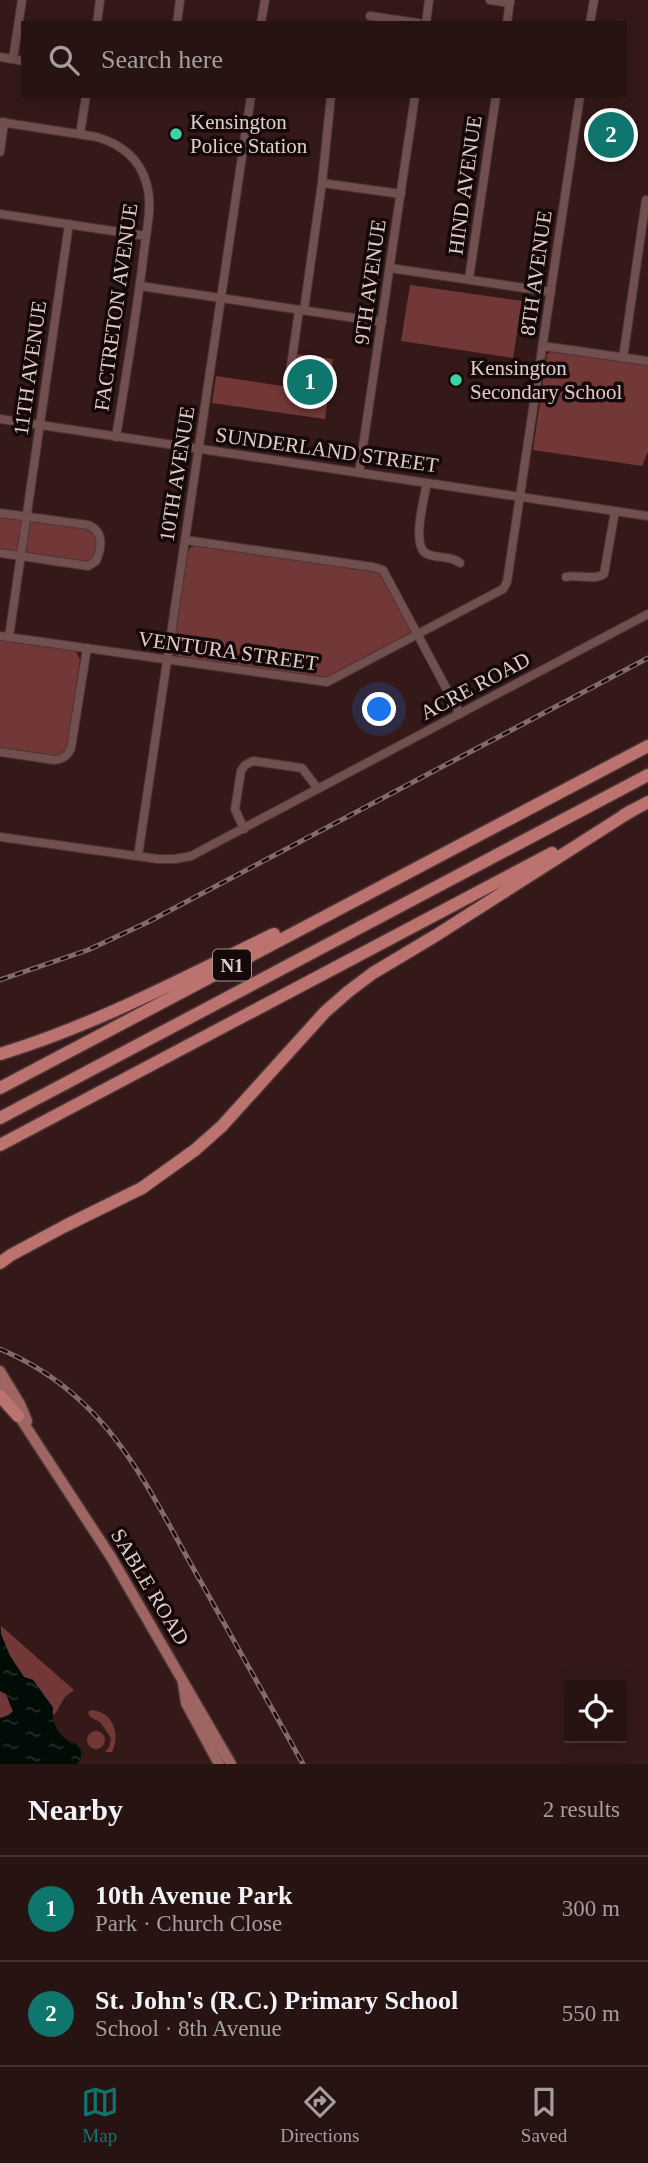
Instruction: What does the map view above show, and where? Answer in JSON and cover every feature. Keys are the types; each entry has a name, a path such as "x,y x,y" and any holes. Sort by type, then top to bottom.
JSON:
{"highway":[{"name":"N1","path":"0,1088 648,746"},
{"name":"N1","path":"0,1118 648,775"},
{"path":"0,1145 648,802"},
{"path":"4,1259 142,1188 185,1158 222,1126 325,1012 349,991 373,973 631,811"},
{"path":"0,1054 50,1037 184,980 464,843"},
{"path":"0,1396 18,1416"}],"main road":[{"name":"SABLE ROAD","path":"0,1371 20,1404 32,1433"},
{"name":"SABLE ROAD","path":"0,1387 111,1557 231,1764"},
{"path":"183,1680 186,1703 219,1764"}],"street":[{"path":"13,59 22,0"},
{"path":"97,21 100,0"},
{"path":"177,21 180,0"},
{"path":"261,21 265,0"},
{"path":"426,21 429,0"},
{"path":"490,0 510,1 507,21"},
{"path":"590,21 594,0"},
{"path":"370,16 404,21"},
{"path":"0,57 21,61"},
{"path":"80,134 86,98"},
{"name":"10TH AVENUE","path":"138,856 251,98"},
{"path":"289,380 322,183 331,98"},
{"name":"9TH AVENUE","path":"359,473 415,98"},
{"name":"HIND AVENUE","path":"469,279 496,98"},
{"name":"8TH AVENUE","path":"521,497 580,98"},
{"path":"0,152 2,122"},
{"name":"FACTRETON AVENUE","path":"2,122 109,141 138,163 147,184 150,197 140,286 116,437"},
{"path":"322,183 401,194"},
{"path":"623,358 646,200"},
{"path":"0,214 146,236"},
{"name":"11TH AVENUE","path":"4,636 20,556 69,224"},
{"path":"390,268 551,292"},
{"path":"140,286 382,322"},
{"path":"543,346 648,361"},
{"name":"SUNDERLAND STREET","path":"0,419 648,516"},
{"path":"427,483 420,546 427,554 454,558 460,563"},
{"name":"VENTURA STREET","path":"4,636 327,682 503,589 508,582 521,497"},
{"path":"566,577 575,574 598,578 604,574 615,511"},
{"path":"0,513 92,526 99,533 100,547 96,561 88,566 0,553"},
{"path":"185,540 379,568 386,575 460,714"},
{"name":"ACRE ROAD","path":"0,837 138,856 168,859 187,857 648,614"},
{"path":"0,752 54,760 68,754 87,648"},
{"path":"244,828 235,809 245,765 253,761 302,768 318,789"}],"shaded area":[{"path":"410,285 522,301 513,358 401,341"},
{"path":"552,351 648,365 648,452 642,466 533,450 547,354"},
{"path":"295,354 333,359 325,419 212,403 216,376 290,387"},
{"path":"0,513 92,526 100,547 88,566 0,553"},
{"path":"198,545 381,573 410,626 410,634 406,639 326,679 180,658 174,654 173,648 186,553 191,547"},
{"path":"0,638 76,651 80,660 67,748 63,755 0,748"},
{"path":"0,1625 74,1690 65,1697 55,1714 52,1715 53,1707 33,1680 24,1677 10,1656"},
{"path":"0,1691 6,1694 13,1712 2,1718 0,1718"},
{"path":"91,1710 105,1715 113,1725 116,1738 112,1752 105,1752 111,1738 100,1722 90,1717 88,1712"},
{"path":"92,1731 100,1731 105,1740 103,1747 92,1749 87,1744 87,1736"}],"water":[{"path":"0,1620 1,1634 10,1656 24,1677 33,1680 53,1708 53,1719 60,1733 81,1750 81,1758 77,1764 0,1764 0,1718 13,1711 6,1694 0,1691"}],"railway":[{"path":"0,980 88,950 148,922 648,658"},
{"path":"0,1349 38,1368 70,1391 121,1447 162,1512 303,1764"}],"place":[{"name":"Kensington Police Station","path":"176,134"},
{"name":"St. John's (R.C.) Primary School","path":"611,135"},
{"name":"Kensington Secondary School","path":"456,380"},
{"name":"10th Avenue Park","path":"310,382"}]}
